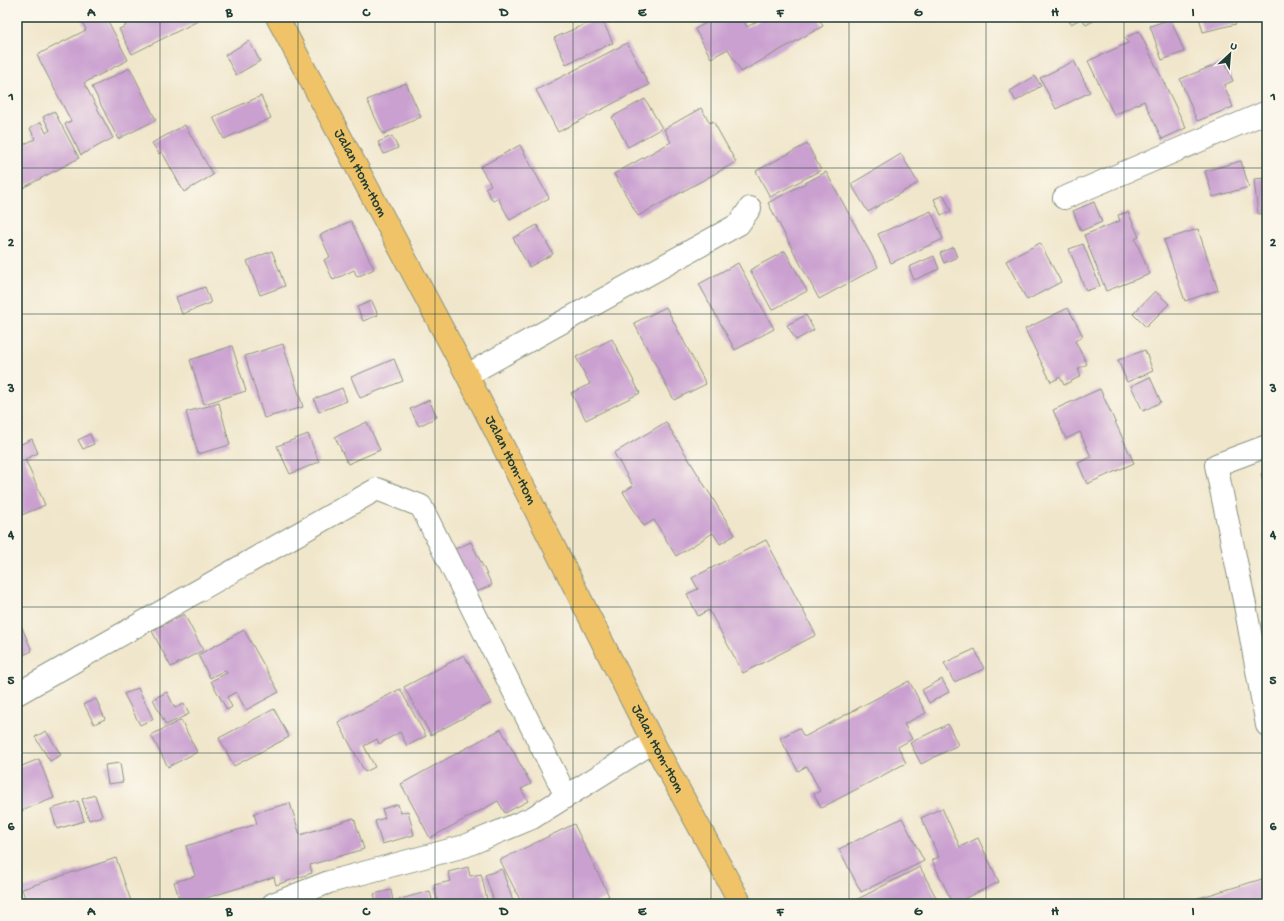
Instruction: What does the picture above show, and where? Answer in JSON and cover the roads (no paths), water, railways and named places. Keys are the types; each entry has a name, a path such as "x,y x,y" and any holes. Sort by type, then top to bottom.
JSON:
{"highway":[{"name":"Jalan Hom-Hom","path":"277,17 467,375 653,742 741,904"}],"street":[{"path":"1064,198 1267,112"},
{"path":"467,375 739,224 750,208"},
{"path":"1267,446 1216,465 1245,605 1267,725"},
{"path":"17,694 377,489 421,506 566,796"},
{"path":"273,904 329,882 465,846 532,818 653,742"}]}
